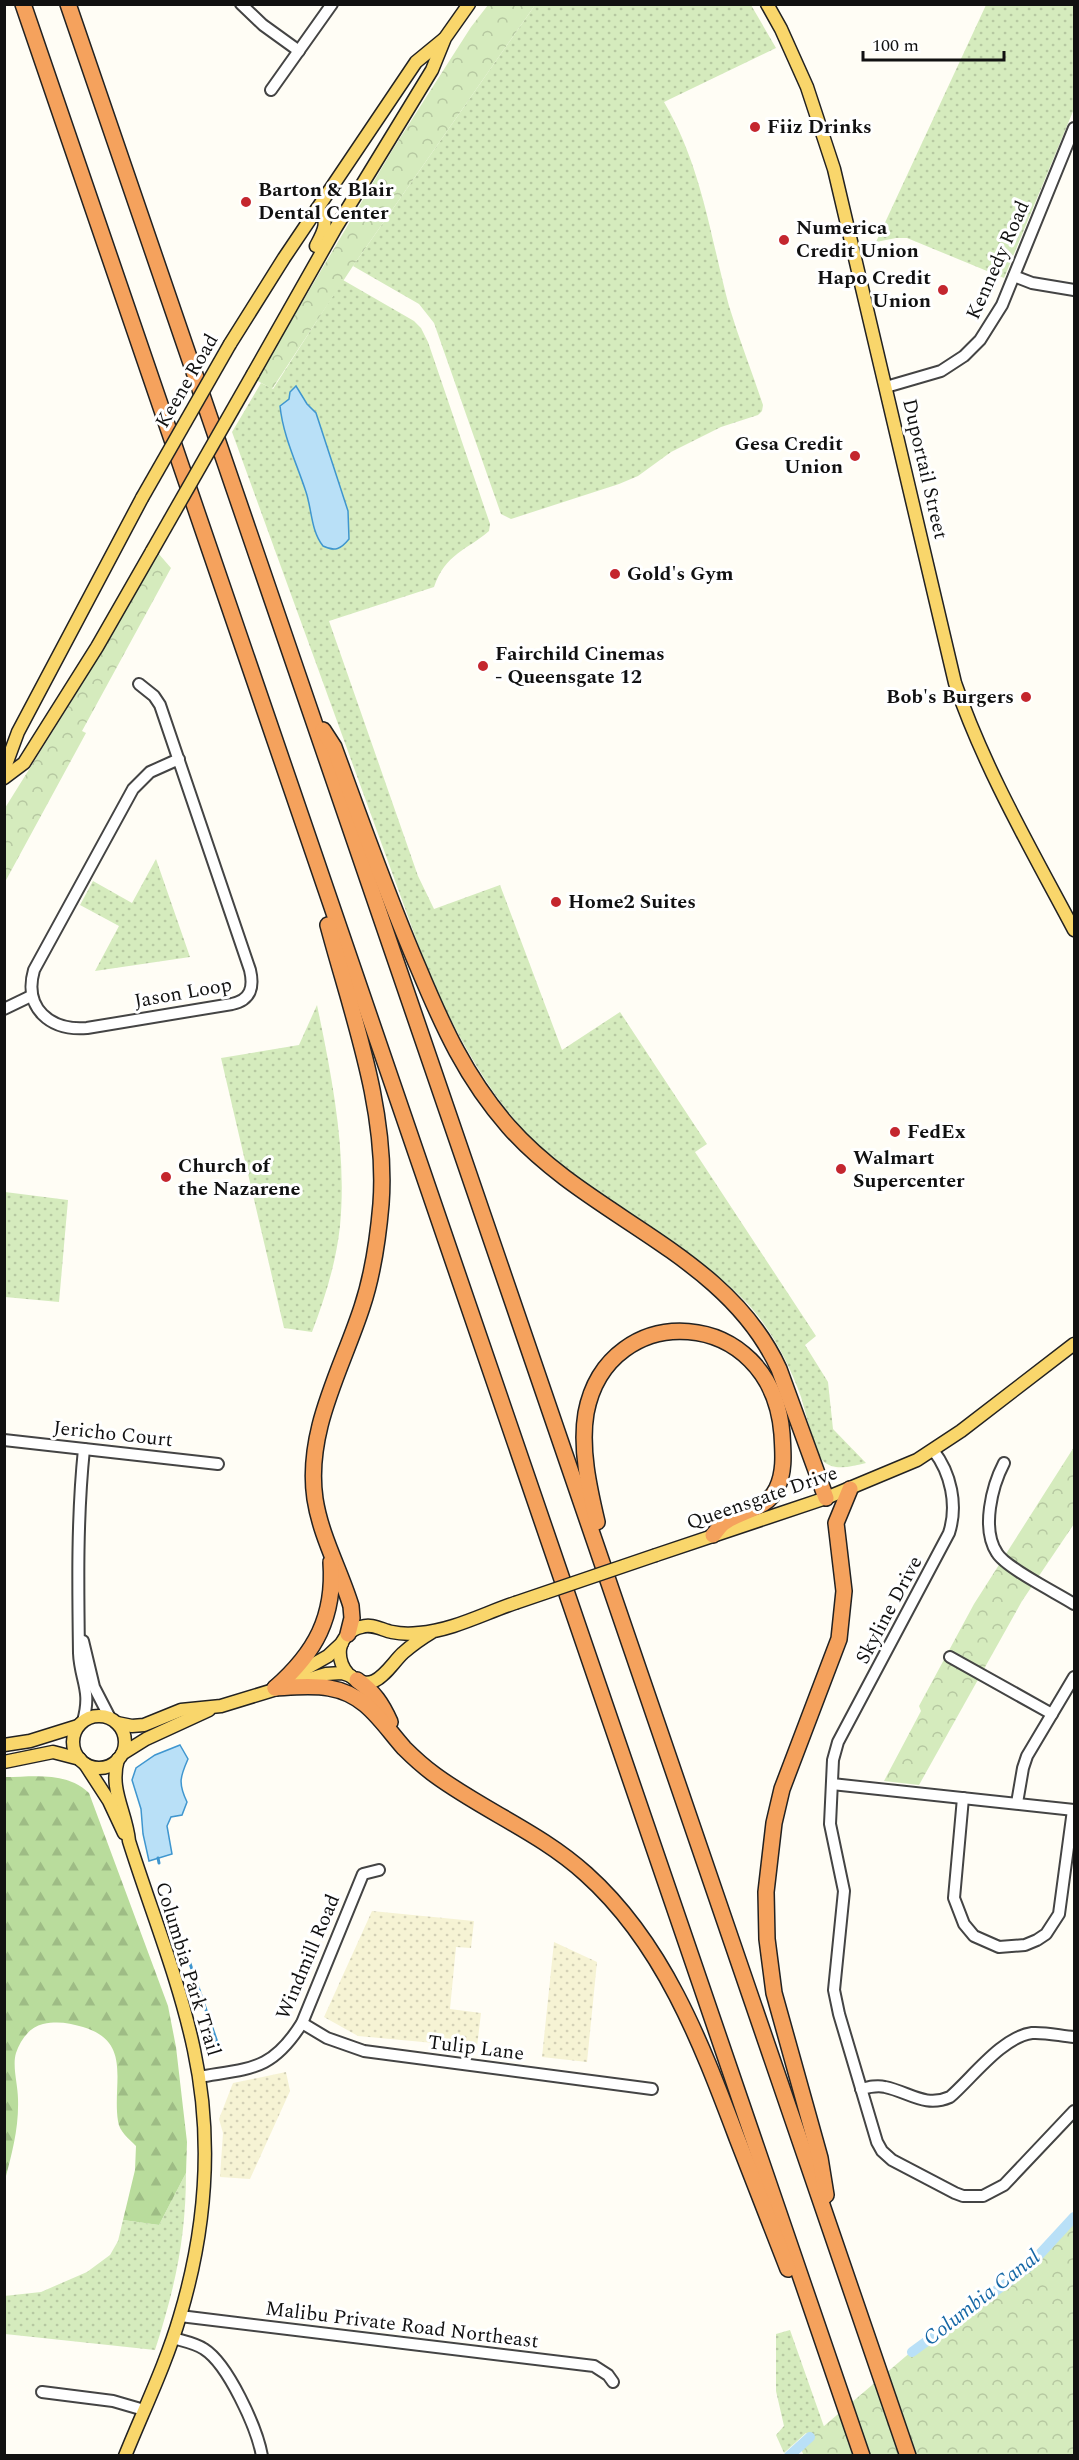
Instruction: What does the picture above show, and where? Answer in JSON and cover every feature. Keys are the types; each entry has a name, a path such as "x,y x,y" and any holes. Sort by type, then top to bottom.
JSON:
{"highway":[{"path":"23,4 862,2456"},
{"path":"68,4 909,2456"},
{"path":"309,707 334,747 394,913 448,1038 463,1064 510,1128 553,1169 586,1195 700,1272 724,1292 747,1317 771,1352 779,1369 826,1498"},
{"path":"310,843 324,908 368,1076 379,1132 382,1172 379,1225 363,1306 326,1405 316,1440 314,1461 315,1498 330,1552 351,1606 352,1618 345,1638"},
{"path":"623,1623 592,1499 586,1451 586,1414 597,1384 616,1358 636,1344 658,1334 692,1331 707,1334 731,1344 759,1369 771,1387 778,1406 783,1456 778,1487 766,1501 723,1522 713,1535"},
{"path":"832,2237 820,2158 774,1993 767,1939 766,1892 774,1823 782,1789 839,1639 844,1591 836,1523 850,1489"},
{"path":"275,1688 304,1660 321,1628 331,1590 330,1552"},
{"path":"355,1678 381,1702 404,1748"},
{"path":"275,1688 321,1687 347,1692 370,1706 404,1748 440,1778 556,1849 599,1886 639,1933 663,1970 691,2026 794,2282 822,2336"}],"main road":[{"name":"Keene Road","path":"4,778 24,763 97,647 303,285 432,70 445,38 469,4"},
{"name":"Duportail Street","path":"767,4 807,87 834,169 955,683 990,769 1074,930"},
{"name":"Keene Road","path":"4,770 18,732 142,498 230,344 416,62 445,38"},
{"path":"303,285 301,274 325,229 324,218 317,209"},
{"name":"Queensgate Drive","path":"432,1632 826,1498 901,1468 933,1450 1074,1344"},
{"path":"275,1688 328,1656 345,1638 361,1626 398,1633 432,1632"},
{"path":"4,1762 53,1752 99,1768 106,1767 146,1739 213,1708 275,1688 326,1674 342,1673 371,1681 380,1679 403,1653 432,1632"},
{"path":"345,1638 340,1659 345,1671 355,1678"},
{"path":"4,1745 30,1742 96,1716 141,1725 181,1710 213,1708"},
{"path":"114,1721 124,1738 120,1756"},
{"path":"80,1724 73,1740 73,1747 82,1761"},
{"name":"Columbia Park Trail","path":"120,1756 114,1786 126,1819 129,1841"},
{"name":"Columbia Park Trail","path":"82,1761 109,1801 129,1841 184,2012 199,2077 205,2149 204,2199 194,2261 180,2316 125,2456"}],"street":[{"path":"241,4 263,25 299,51"},
{"path":"271,90 332,4"},
{"name":"Kennedy Road","path":"886,387 932,375 947,368 969,352 993,321 1014,276 1074,128"},
{"path":"1014,276 1032,283 1074,290"},
{"name":"Jason Loop","path":"31,996 42,1014 57,1024 75,1029 232,1004 244,1000 252,988 250,970 160,705 154,696 139,684"},
{"path":"4,1009 31,996 30,988 34,970 133,789 150,772 178,759"},
{"name":"Jericho Court","path":"4,1440 218,1464"},
{"path":"80,1724 88,1697 79,1655 77,1533 84,1449"},
{"name":"Skyline Drive","path":"933,1450 949,1479 953,1513 950,1533 838,1742 833,1760 830,1824 844,1891 834,1990 839,2014 877,2142 882,2151 892,2160 963,2196 983,2196 1004,2185 1074,2111"},
{"path":"1004,1463 991,1498 990,1531 997,1553 1007,1562 1074,1604"},
{"path":"80,1629 94,1687 114,1721"},
{"path":"951,1657 1052,1714"},
{"path":"1017,1803 1023,1768 1074,1677"},
{"path":"832,1784 1017,1803 1074,1810 1059,1914 1046,1934 1037,1940 1025,1945 999,1947 974,1936 964,1924 954,1898 963,1798"},
{"name":"Windmill Road","path":"199,2077 258,2067 288,2045 302,2023 363,1874 379,1870"},
{"name":"Tulip Lane","path":"302,2023 327,2038 364,2050 652,2089"},
{"path":"861,2089 886,2087 923,2101 943,2100 951,2097 1001,2049 1018,2037 1036,2033 1074,2037"},
{"name":"Malibu Private Road Northeast","path":"180,2316 594,2366 614,2382"},
{"path":"173,2338 204,2349 217,2361 243,2404 257,2437 262,2456"},
{"path":"42,2392 113,2401 144,2410"}],"shaded area":[{"path":"372,1911 474,1921 471,1948 456,1947 450,2009 481,2013 477,2047 358,2036 324,2017"},
{"path":"554,1942 597,1962 587,2062 542,2057"},
{"path":"286,2072 290,2091 250,2179 220,2177 223,2133 219,2119 233,2083"}],"green space":[{"path":"488,5 535,5 353,266 272,389 256,380 393,149 471,27"},
{"path":"535,5 751,5 776,48 664,102 688,151 704,202 729,306 763,405 758,415 721,427 671,452 638,476 511,519 501,514 434,323 419,304 353,266"},
{"path":"986,5 1074,5 1074,109 1004,278 907,238 876,242"},
{"path":"343,280 414,321 421,328 428,342 490,524 489,531 450,560 434,587 329,621 418,876 434,909 500,885 562,1050 620,1012 707,1144 695,1152 816,1336 805,1345 828,1382 833,1429 866,1463 838,1467 828,1464 820,1457 801,1397 785,1359 764,1324 747,1303 701,1263 575,1176 551,1157 513,1118 467,1050 430,977 232,432 261,383 273,389"},
{"path":"158,553 171,568 82,731 86,733 5,882 5,808 81,686"},
{"path":"156,859 190,957 95,971 119,926 80,905 93,881 132,903"},
{"path":"317,1005 337,1115 342,1198 333,1267 312,1332 284,1328 221,1058 299,1045"},
{"path":"5,1192 68,1200 59,1302 5,1297"},
{"path":"1074,1447 1074,1524 1022,1601 919,1785 884,1781 921,1711 919,1706 974,1604"},
{"path":"5,1777 60,1778 80,1786 89,1793 168,2006 176,2047 187,2142 186,2173 159,2225 123,2220 135,2170 136,2146 119,2125 117,2065 114,2053 109,2043 99,2034 73,2024 54,2023 38,2026 29,2031 16,2053 18,2110 5,2180"},
{"path":"186,2173 184,2219 178,2263 155,2350 5,2334 4,2296 41,2292 87,2272 110,2255 118,2241 123,2220 159,2225"},
{"path":"1074,2217 1074,2455 804,2456 800,2447 810,2438 912,2351 1027,2268"},
{"path":"790,2330 834,2455 806,2433 784,2453 776,2435 784,2426 776,2391 776,2334"}],"water":[{"path":"296,386 307,404 316,413 348,511 349,539 337,548 331,549 323,546 316,534 306,492 284,428 280,406 289,399 290,392"},
{"path":"180,1745 188,1759 181,1780 187,1802 182,1815 171,1817 167,1826 172,1854 149,1861 143,1834 141,1809 132,1780 136,1768 155,1755"}],"waterway":[{"path":"158,1858 159,1863"},
{"path":"168,1893 220,2051"},
{"name":"Columbia Canal","path":"912,2352 1027,2268 1074,2217"},
{"name":"Columbia Canal","path":"789,2456 810,2437"}],"place":[{"name":"Fiiz Drinks","path":"755,127"},
{"name":"Barton & Blair Dental Center","path":"246,202"},
{"name":"Numerica Credit Union","path":"784,240"},
{"name":"Hapo Credit Union","path":"943,290"},
{"name":"Gesa Credit Union","path":"855,456"},
{"name":"Gold's Gym","path":"615,574"},
{"name":"Fairchild Cinemas - Queensgate 12","path":"483,666"},
{"name":"Bob's Burgers","path":"1026,697"},
{"name":"Home2 Suites","path":"556,902"},
{"name":"FedEx","path":"895,1132"},
{"name":"Walmart Supercenter","path":"841,1169"},
{"name":"Church of the Nazarene","path":"166,1177"}]}
